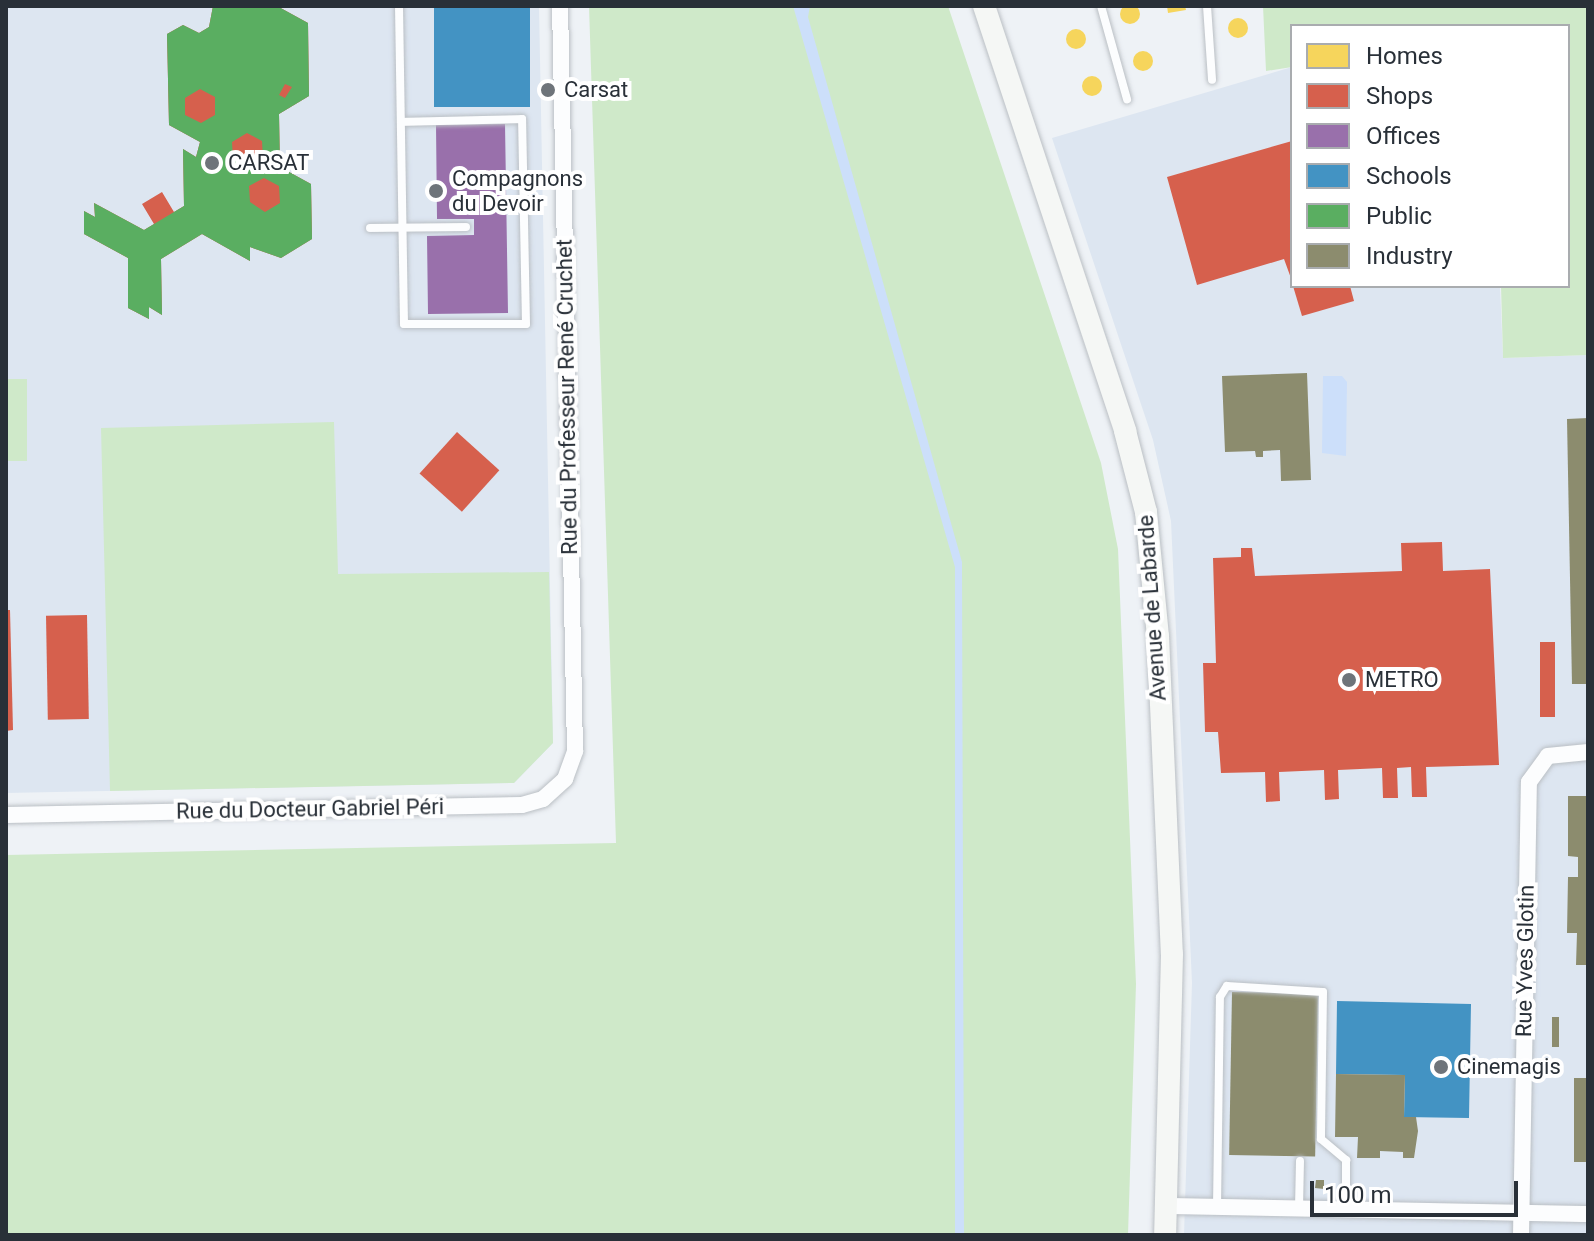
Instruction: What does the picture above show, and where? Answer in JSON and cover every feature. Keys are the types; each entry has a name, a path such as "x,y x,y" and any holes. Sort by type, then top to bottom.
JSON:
{"main road":[{"name":"Avenue de Labarde","path":"984,6 1125,431 1146,512 1158,636 1171,911 1165,1235"}],"street":[{"name":"Rue du Professeur René Cruchet","path":"560,6 574,741"},
{"name":"Rue du Docteur Gabriel Péri","path":"6,815 522,805 559,787 573,761 574,741"},
{"name":"Rue Yves Glotin","path":"1521,1235 1529,782 1548,756 1588,752"},
{"path":"1166,1206 1588,1214"}],"lane":[{"path":"399,6 404,324 526,324 522,119 401,122"},
{"path":"1101,6 1127,99"},
{"path":"1207,6 1212,80"},
{"path":"370,228 466,227"},
{"path":"1217,1207 1220,997 1227,986 1242,986 1323,992 1321,1139 1346,1160 1346,1210"},
{"path":"1298,1209 1300,1161"}],"shaded area":[{"path":"6,6 539,6 553,743 514,783 6,793"},
{"path":"1290,68 1290,288 1500,288 1503,358 1588,355 1588,1235 1184,1235 1192,983 1171,521 1153,440 1052,138"}],"green space":[{"path":"589,6 948,6 1101,463 1118,549 1136,984 1128,1235 6,1235 6,855 616,843"},
{"path":"1263,6 1588,6 1588,355 1503,358 1501,288 1570,288 1570,24 1290,24 1290,67 1266,71"},
{"path":"6,379 27,379 27,461 6,461"},
{"path":"334,422 338,574 549,572 553,743 514,783 110,791 101,428"}],"water":[{"path":"793,6 810,6 808,17 962,562 964,1235 955,1235 955,567"},
{"path":"1323,376 1342,376 1347,382 1346,456 1322,453"}],"building: Homes":[{"path":"1130,4 1137,7 1140,14 1137,21 1130,24 1123,21 1120,14 1123,7"},
{"path":"1167,6 1185,6 1186,10 1168,13"},
{"path":"1238,18 1245,21 1248,28 1245,35 1238,38 1231,35 1228,28 1231,21"},
{"path":"1076,29 1083,32 1086,39 1083,46 1076,49 1069,46 1066,39 1069,32"},
{"path":"1143,51 1150,54 1153,61 1150,68 1143,71 1136,68 1133,61 1136,54"},
{"path":"1092,76 1099,79 1102,86 1099,93 1092,96 1085,93 1082,86 1085,79"}],"building: Shops":[{"name":"CARSAT","path":"213,6 277,6 308,23 309,96 279,114 280,167 311,184 312,239 281,258 250,247 250,261 202,234 161,259 162,315 149,307 149,319 128,308 128,258 84,234 84,211 95,217 94,203 144,230 154,224 142,204 162,192 174,212 184,206 183,149 196,157 200,142 169,125 167,34 183,25 199,33 209,27"},
{"path":"1290,142 1290,276 1284,259 1197,285 1167,177"},
{"path":"1294,288 1351,288 1354,301 1302,316"},
{"path":"457,432 499,470 462,512 420,474"},
{"path":"1442,542 1443,571 1490,569 1499,765 1426,767 1427,797 1412,797 1411,767 1397,768 1398,798 1383,798 1382,768 1338,770 1339,799 1325,800 1324,770 1279,772 1280,801 1266,802 1265,772 1221,773 1218,732 1205,732 1203,663 1216,663 1213,558 1241,557 1241,548 1252,548 1255,576 1402,571 1401,543"},
{"path":"6,610 10,610 13,730 6,731"},
{"path":"87,615 89,719 48,720 46,616"},
{"path":"1540,642 1555,642 1555,717 1540,717"}],"building: Offices":[{"path":"505,124 508,313 428,314 427,236 474,235 474,219 437,219 436,125"}],"building: Schools":[{"path":"434,6 530,6 530,107 434,107"},
{"path":"1337,1001 1471,1004 1469,1118 1404,1117 1405,1075 1336,1074"}],"building: Public":[{"name":"CARSAT","path":"213,6 277,6 308,23 309,96 279,114 280,167 311,184 312,239 281,258 250,247 250,261 202,234 161,259 162,315 149,307 149,319 128,308 128,258 84,234 84,211 95,217 94,203 144,230 184,206 183,149 196,157 200,142 169,125 167,34 183,25 199,33 209,27","holes":["285,84 292,87 285,98 279,95","200,89 215,97 215,115 201,123 185,115 185,98","247,133 262,141 263,159 248,167 233,159 232,142","264,178 279,186 280,203 265,212 250,202 249,186"]}],"building: Industry":[{"path":"1307,373 1311,480 1281,481 1280,450 1263,451 1263,457 1256,457 1255,451 1225,452 1222,376"},
{"path":"1588,418 1588,684 1572,684 1567,419"},
{"path":"1568,796 1588,796 1588,965 1576,965 1577,933 1567,933 1568,877 1578,877 1578,857 1568,856"},
{"path":"1232,992 1318,994 1315,1156 1229,1155"},
{"path":"1552,1017 1559,1017 1559,1047 1552,1047"},
{"path":"1336,1074 1405,1075 1404,1117 1416,1117 1418,1131 1414,1158 1403,1158 1403,1152 1380,1151 1380,1158 1357,1158 1358,1137 1335,1137"},
{"path":"1574,1078 1588,1078 1588,1162 1574,1162"},
{"path":"1316,1180 1324,1180 1324,1189 1315,1188"}],"place":[{"name":"Carsat","path":"548,90"},
{"name":"CARSAT","path":"212,163"},
{"name":"Compagnons du Devoir","path":"436,191"},
{"name":"METRO","path":"1349,680"},
{"name":"Cinemagis","path":"1441,1067"}]}
